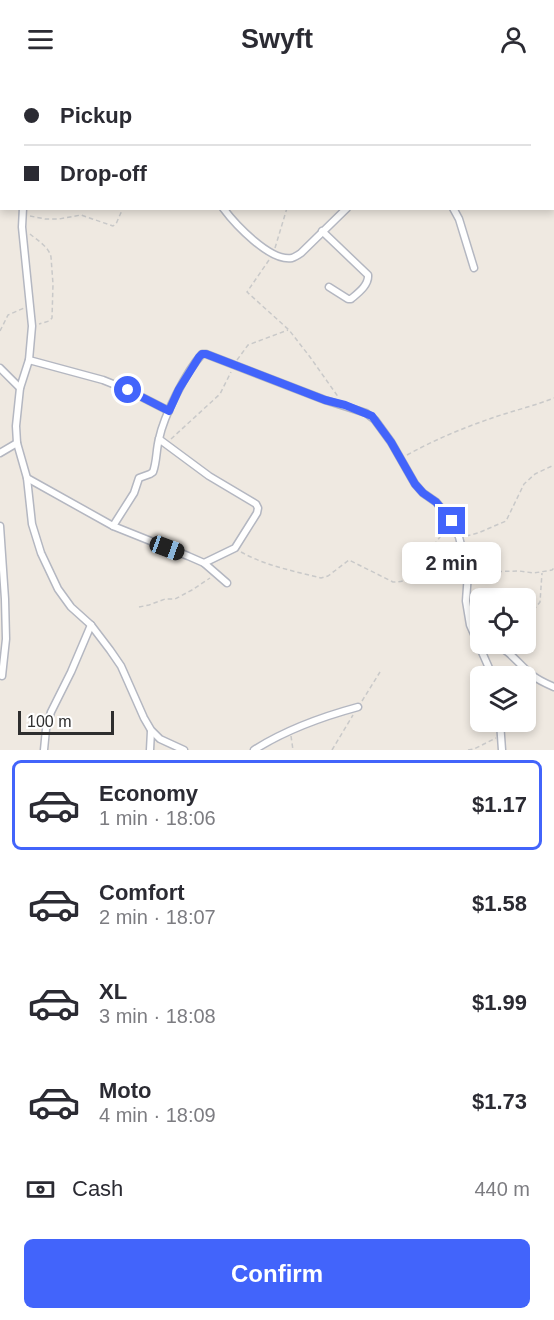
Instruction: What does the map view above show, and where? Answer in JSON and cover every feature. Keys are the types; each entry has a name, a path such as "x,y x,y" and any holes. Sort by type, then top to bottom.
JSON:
{"street":[{"path":"225,210 236,225 259,244 274,254 291,258 301,254 344,210"},
{"path":"454,210 474,268"},
{"path":"23,212 22,228 32,326 29,360 20,388 16,426 17,443 27,478 32,525 41,553 57,589 71,607 91,625 121,666 151,730 160,739 184,750"},
{"path":"322,231 368,275 367,283 351,299 329,287"},
{"path":"113,526 134,493 139,478 153,472 159,440 169,411 179,389 202,354 206,354 325,400 345,405 374,418 419,489 436,502 452,521 459,537 468,573 466,601 470,625"},
{"path":"29,360 103,380 169,411"},
{"path":"0,368 20,388"},
{"path":"159,440 208,476 256,504 258,508 235,548 204,563"},
{"path":"0,453 17,443"},
{"path":"27,478 113,526 204,563 227,583"},
{"path":"0,525 6,639 2,676"},
{"path":"44,750 46,729 51,712 91,625"},
{"path":"510,654 532,674 554,687"},
{"path":"254,750 290,729 323,716 358,707"},
{"path":"150,750 151,730"},
{"path":"502,732 502,750"}],"path":[{"path":"23,212 53,219 81,215 113,226 122,210"},
{"path":"286,210 274,254 247,292 289,330 345,405"},
{"path":"22,228 47,249 51,257 52,318 50,321 32,326"},
{"path":"0,331 8,315 31,305"},
{"path":"165,445 220,394 233,365 248,345 289,330"},
{"path":"400,459 430,442 494,417 554,399"},
{"path":"459,537 478,533 506,521 524,484 535,474 554,465"},
{"path":"235,548 275,567 321,578 328,576 349,560 393,582 400,582 407,580 452,521"},
{"path":"468,573 519,570 534,573 554,568"},
{"path":"536,607 540,602 542,572"},
{"path":"139,607 165,599 175,599 216,574"},
{"path":"290,729 293,750"},
{"path":"468,750 502,735"}],"route":[{"path":"128,390 169,411 179,389 199,357 206,354 325,400 366,413 374,418 382,428 415,484 436,502 452,521"}]}
